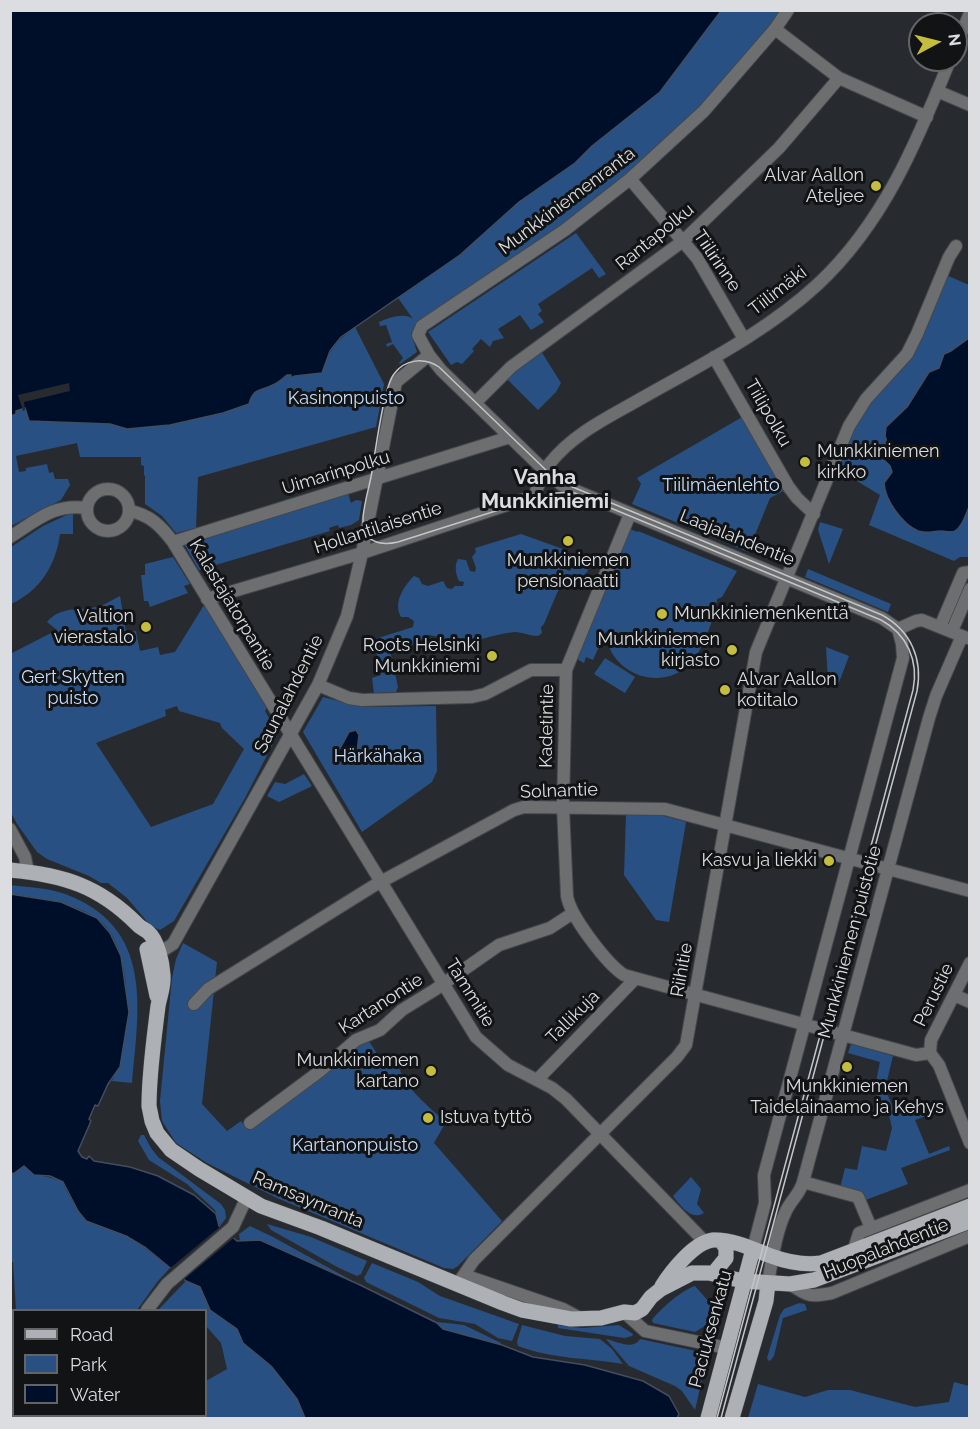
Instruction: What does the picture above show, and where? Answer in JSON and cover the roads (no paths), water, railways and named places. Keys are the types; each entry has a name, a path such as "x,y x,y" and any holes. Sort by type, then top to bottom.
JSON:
{"main road":[{"path":"10,870 28,871"},
{"name":"Ramsaynranta","path":"28,871 76,882 109,899 139,926 154,951 158,1004 149,1098 154,1127 171,1150 247,1197 272,1210 461,1280 522,1310 557,1317 582,1319 639,1311 656,1293 671,1271 709,1243"},
{"name":"Huopalahdentie","path":"753,1249 773,1257 814,1264 828,1262 969,1206"},
{"name":"Huopalahdentie","path":"743,1281 790,1284 823,1278 969,1221"},
{"path":"709,1243 726,1248 726,1258 711,1274 700,1260 699,1251 709,1243 753,1249"},
{"name":"Paciuksenkatu","path":"708,1419 753,1249"},
{"name":"Ramsaynranta","path":"656,1293 692,1273 711,1274 743,1281"},
{"path":"732,1419 766,1301 768,1282"}],"street":[{"name":"Munkkiniemenranta","path":"429,355 418,335 422,326 565,230 630,179 704,111 775,29 788,10"},
{"path":"775,29 839,78 927,117"},
{"name":"Tiilimäki","path":"545,471 580,433 744,339 796,303 817,285 848,252 875,217 899,177 945,72"},
{"name":"Rantapolku","path":"475,403 511,367 683,241 779,148 839,78"},
{"path":"938,91 969,105"},
{"name":"Tiilirinne","path":"630,179 683,241 718,291 744,339"},
{"name":"Riihitie","path":"461,1280 474,1260 684,1050 696,995 756,652 849,426 866,399 907,354 949,257 956,246"},
{"name":"Laajalahdentie","path":"429,355 475,403 562,485 882,618 898,629"},
{"name":"Saunalahdentie","path":"154,951 173,944 318,685 347,616 396,382 429,355"},
{"name":"Tiilipolku","path":"714,357 788,486 814,514"},
{"name":"Uimarinpolku","path":"173,542 510,437"},
{"name":"Hollantilaisentie","path":"207,599 362,553 531,498 545,471"},
{"name":"Kalastajatorpantie","path":"87,508 94,494 110,490 121,494 129,511 140,513 151,519 165,532 289,735"},
{"path":"10,537 64,506 87,508 91,523 105,531 122,526 129,511"},
{"name":"Kadetintie","path":"630,514 566,670 563,807 567,896 573,913 615,969 635,979 916,1055 930,1053"},
{"name":"Munkkiniemen puistotie","path":"956,633 963,573 969,572"},
{"name":"Munkkiniemen puistotie","path":"773,1257 785,1212 800,1191 803,1182 929,718 969,589"},
{"path":"898,629 922,620 956,633"},
{"name":"Munkkiniemen puistotie","path":"753,1249 765,1203 764,1175 903,658 898,629"},
{"path":"318,685 349,698 362,700 472,697 485,694 531,670 566,670"},
{"name":"Tammitie","path":"289,735 482,1045 508,1065 566,1099 709,1243"},
{"name":"Solnantie","path":"194,1004 208,989 380,882 514,810 524,807 665,809 969,891"},
{"path":"10,829 25,857 28,871"},
{"name":"Kartanontie","path":"250,1123 320,1071 356,1040 380,1030 402,1010 499,945 554,926 573,913"},
{"name":"Perustie","path":"969,963 931,1040 930,1053 939,1065 969,1143"},
{"name":"Tallikuja","path":"537,1080 635,979"},
{"path":"954,995 969,1002"},
{"path":"803,1182 858,1197 871,1228"},
{"name":"Huopalahdentie","path":"853,1252 859,1233 969,1190"},
{"path":"148,1309 167,1284 229,1231 238,1219 247,1197"},
{"name":"Huopalahdentie","path":"919,1226 947,1236 967,1238"},
{"name":"Huopalahdentie","path":"790,1284 805,1295 832,1293 967,1238"},
{"path":"768,1282 773,1257"},
{"path":"624,1312 645,1331 727,1348"}],"water":[{"path":"11,11 721,11 660,92 592,146 575,163 519,202 460,255 341,337 330,351 322,373 291,378 291,375 287,375 275,384 253,394 249,404 223,413 170,425 127,429 110,424 29,421 25,408 16,411 16,414 11,416"},
{"path":"969,338 969,507 962,524 955,531 921,532 912,528 900,517 887,497 884,483 892,472 883,459 887,442 886,427 907,407 929,372 939,368 944,354"},
{"path":"356,730 359,735 357,752 340,763 336,756 349,732"},
{"path":"10,894 61,902 97,918 110,933 121,956 129,1012 120,1067 108,1084 98,1106 95,1105 89,1119 91,1121 78,1151 82,1157 87,1159 89,1156 94,1161 130,1167 158,1176 194,1195 216,1214 219,1226 237,1241 260,1240 358,1284 437,1323 443,1329 502,1345 533,1357 585,1365 643,1381 669,1396 679,1414 677,1418 305,1418 297,1399 271,1366 243,1343 237,1329 210,1310 200,1287 186,1281 146,1248 126,1236 86,1221 78,1211 63,1182 50,1176 34,1175 24,1166 13,1174 11,1172"}],"tram line":[{"path":"717,1418 913,690 912,659 909,649 898,633 881,620 572,492 556,493 527,501 398,542 388,544 375,542 364,530 363,518 386,393 398,369 415,361 427,362 439,367 548,472 563,483 882,615 901,629 913,647 916,657 917,691 721,1418"}],"place":[{"name":"Alvar Aallon Ateljee","path":"876,186"},
{"name":"Munkkiniemen kirkko","path":"805,462"},
{"name":"Munkkiniemen pensionaatti","path":"568,541"},
{"name":"Munkkiniemenkenttä","path":"662,614"},
{"name":"Valtion vierastalo","path":"146,627"},
{"name":"Munkkiniemen kirjasto","path":"732,650"},
{"name":"Roots Helsinki Munkkiniemi","path":"492,656"},
{"name":"Alvar Aallon kotitalo","path":"725,690"},
{"name":"Kasvu ja liekki","path":"829,861"},
{"name":"Munkkiniemen Taidelainaamo ja Kehys","path":"847,1067"},
{"name":"Munkkiniemen kartano","path":"431,1071"},
{"name":"Istuva tyttö","path":"428,1118"}],"district":[{"name":"Vanha Munkkiniemi","path":"545,490"}],"park label":[{"name":"Kasinonpuisto","path":"346,399"},
{"name":"Tiilimäenlehto","path":"721,486"},
{"name":"Gert Skytten puisto","path":"73,688"},
{"name":"Härkähaka","path":"378,757"},
{"name":"Kartanonpuisto","path":"355,1146"}]}
